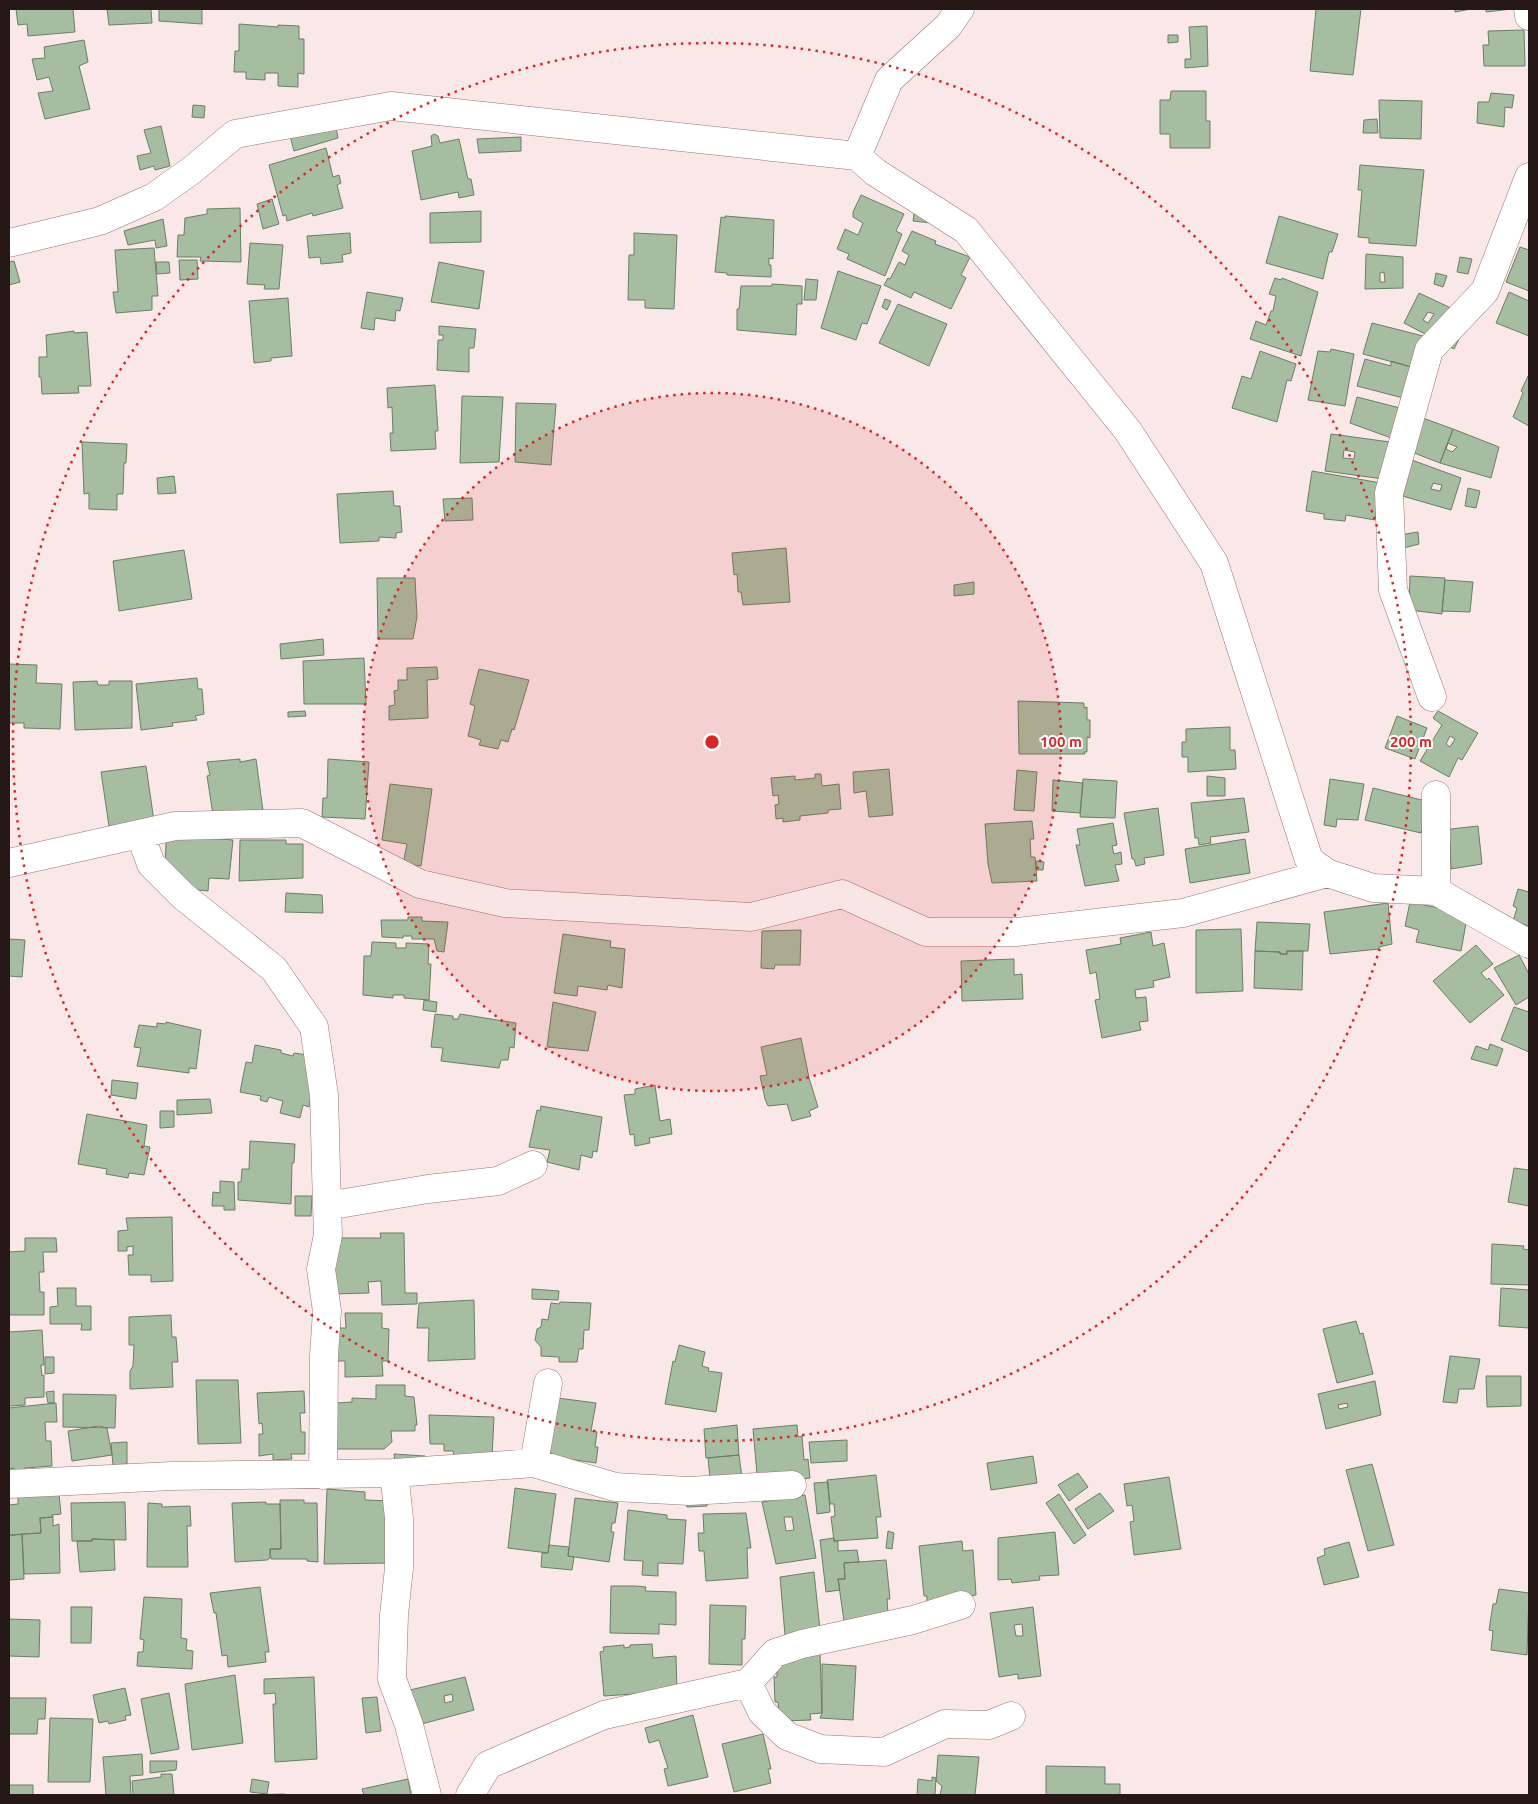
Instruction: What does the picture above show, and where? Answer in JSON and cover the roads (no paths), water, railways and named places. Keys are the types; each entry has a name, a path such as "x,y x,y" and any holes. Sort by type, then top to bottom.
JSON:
{"street":[{"path":"857,156 889,80 948,26 960,9"},
{"path":"1528,9 1529,16"},
{"path":"9,243 100,221 154,197 192,170 234,134 391,106 857,156 875,172 966,230 1128,431 1214,563 1309,860 1327,873 1373,888 1436,891 1529,944"},
{"path":"1432,697 1393,590 1389,493 1429,350 1485,290 1529,176"},
{"path":"1436,795 1436,891"},
{"path":"9,863 175,826 302,823 420,884 504,903 751,917 842,894 926,932 1016,932 1183,913 1327,873"},
{"path":"140,834 151,864 183,896 274,970 314,1028 324,1095 328,1206 328,1235 321,1269 327,1312 324,1356 323,1474"},
{"path":"328,1206 428,1189 498,1181 533,1165"},
{"path":"534,1463 548,1383"},
{"path":"9,1484 172,1476 394,1473 534,1463 615,1487 689,1491 792,1485"},
{"path":"394,1473 399,1518 399,1568 394,1615 392,1679 409,1725 427,1795"},
{"path":"470,1795 488,1765 604,1715 748,1683 775,1654 802,1644 913,1620 960,1605"},
{"path":"748,1683 762,1712 787,1736 820,1749 884,1752 945,1724 989,1725 1011,1716"}]}
